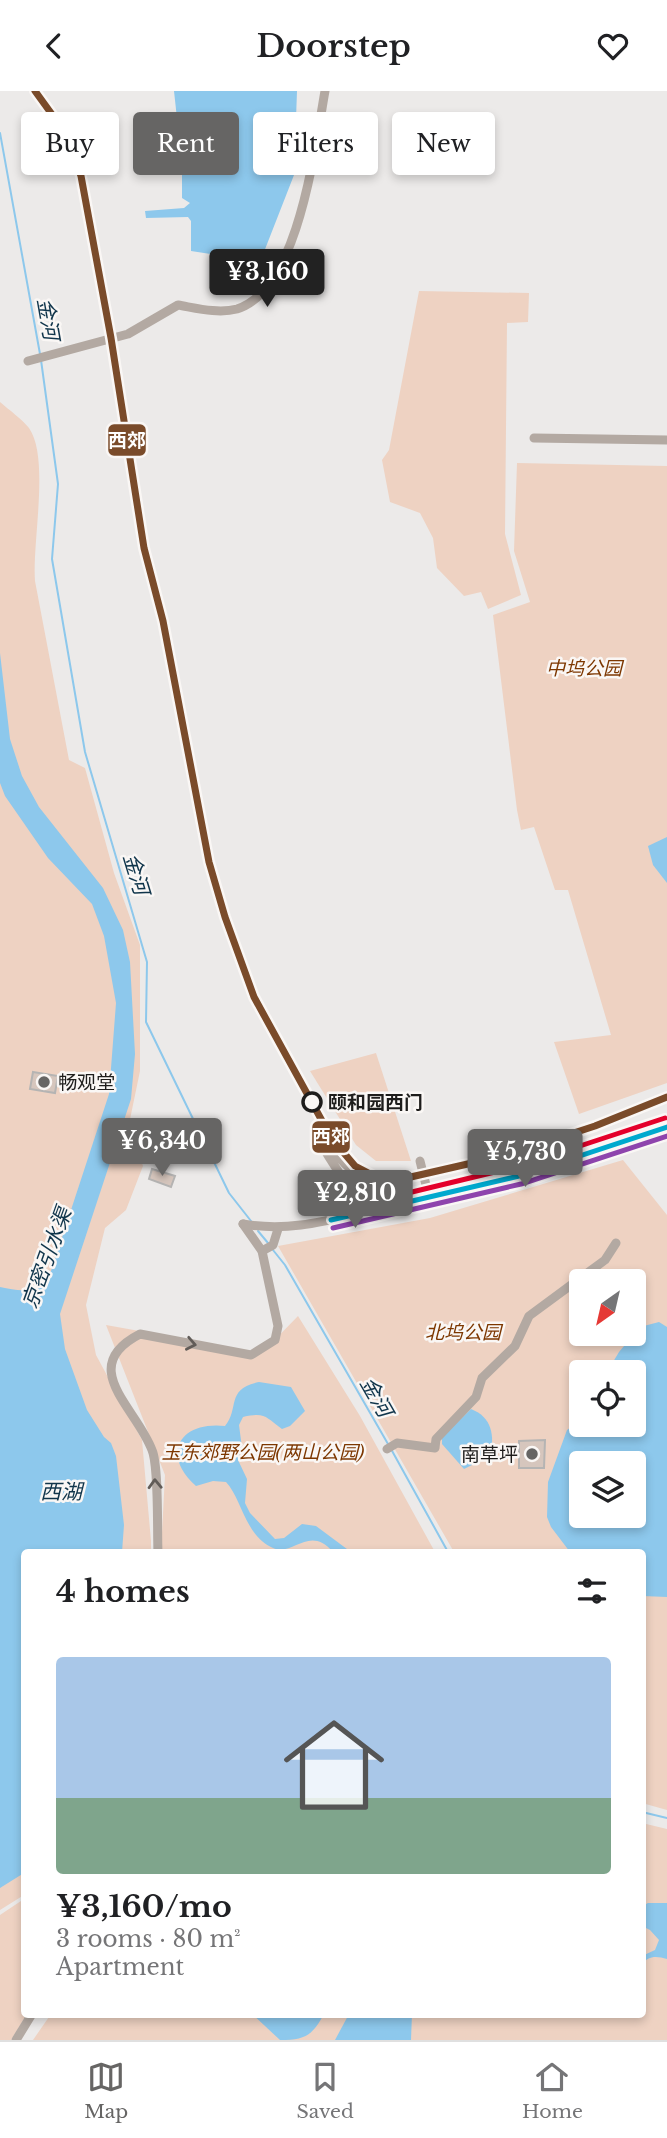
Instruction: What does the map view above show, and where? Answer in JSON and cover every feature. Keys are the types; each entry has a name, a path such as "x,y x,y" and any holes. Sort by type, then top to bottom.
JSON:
{"street":[{"path":"31,360 128,334 178,305 208,310 235,310 254,301 269,286 303,208 325,91"},
{"path":"534,438 667,440"},
{"path":"158,1549 153,1451 118,1392 110,1370 114,1352 140,1334 251,1355 275,1340 278,1326 267,1248 243,1224 278,1229 309,1225 549,1167 623,1138 667,1127"},
{"path":"330,1143 336,1154 351,1169 382,1184 387,1191 356,1202 345,1178 335,1171 322,1145 330,1143"},
{"path":"420,1161 429,1197"},
{"path":"267,1248 278,1229"},
{"path":"389,1447 397,1443 435,1448 436,1439 476,1397 482,1378 515,1346 529,1316 605,1260 616,1243"},
{"path":"16,2040 30,2018"}],"green space":[{"path":"419,291 529,293 528,322 507,323 505,534 521,595 488,609 481,592 464,596 437,568 433,538 420,513 390,502 382,460 389,450"},
{"path":"0,402 29,428 35,442 39,501 35,581 69,760 85,768 114,873 140,945 140,1071 128,1129 143,1166 126,1210 105,1228 86,1305 96,1355 142,1440 151,1549 21,1549 21,1897 0,1910"},
{"name":"中坞公园","path":"517,463 667,466 667,1083 579,1114 554,1042 611,1035 568,890 555,890 534,827 521,830 517,810 493,615 530,602 514,551"},
{"path":"376,1053 411,1161 376,1161 356,1145 310,1071"},
{"name":"北坞公园","path":"623,1160 667,1215 667,1810 646,1804 646,1549 452,1549 278,1246 430,1218"},
{"name":"玉东郊野公园(两山公园)","path":"298,1316 360,1416 433,1549 161,1549 165,1475 106,1325 262,1353"},
{"path":"646,1824 667,1829 667,2040 33,2040 48,2018 646,2018"},
{"path":"21,1901 21,2018 25,2018 11,2040 0,2040 0,1915"}],"water":[{"path":"174,91 297,91 296,112 253,112 253,175 294,175 262,257 237,259 232,265 231,279 222,278 223,262 217,255 191,251 191,221 188,217 146,218 145,211 184,208 190,203 182,198 182,175 239,175 239,112 176,112"},
{"name":"西湖","path":"0,653 10,739 22,776 39,807 103,888 123,930 130,962 135,1054 131,1099 60,1314 65,1349 87,1410 104,1437 111,1443 116,1456 124,1525 122,1549 21,1549 21,1875 0,1888 0,1287 29,1290 41,1284 51,1271 109,1094 116,1003 104,936 92,904 48,858 5,796 0,783"},
{"path":"667,837 667,883 653,865 648,846"},
{"path":"659,1322 667,1327 667,1597 646,1596 646,1549 568,1549 547,1517 548,1482 567,1430 569,1429 569,1437 646,1437 646,1360 614,1360 624,1346 646,1346 646,1325"},
{"path":"259,1382 291,1387 305,1411 290,1426 282,1429 261,1415 243,1417 239,1425 242,1448 238,1460 247,1479 245,1503 250,1513 275,1539 284,1538 302,1524 316,1526 347,1549 330,1549 316,1541 284,1549 273,1548 256,1535 226,1482 213,1481 196,1486 185,1474 177,1452 180,1442 196,1429 225,1426 237,1394 248,1385"},
{"path":"471,1409 488,1422 492,1434 491,1449 490,1456 464,1469 442,1444 442,1437"},
{"path":"667,1903 667,1959 653,1957 646,1960 646,1954 655,1950 659,1940 646,1928 646,1904"},
{"path":"256,2018 322,2018 316,2027 302,2038 280,2040"},
{"path":"347,2018 412,2018 411,2040 335,2040"}],"building":[{"name":"畅观堂","path":"33,1072 58,1076 55,1093 30,1089"},
{"path":"152,1169 175,1176 171,1187 149,1179"},
{"name":"南草坪","path":"545,1440 544,1468 519,1468 519,1441"}],"waterway":[{"name":"金河","path":"0,133 40,354"},
{"name":"金河","path":"41,360 58,484 52,559 85,752 147,962 146,1022 229,1193 251,1221"},
{"name":"金河","path":"258,1231 268,1243"},
{"name":"金河","path":"273,1250 285,1265 388,1444"},
{"name":"金河","path":"391,1449 446,1549"},
{"name":"金河","path":"646,1813 667,1818"}],"transit line":[{"name":"西郊","path":"35,91 64,131 81,176 111,338 144,548 163,621 209,862 225,917 254,997 332,1139 355,1166 376,1177 402,1179 507,1155 595,1126 667,1097"},
{"path":"329,1212 516,1167 665,1118"},
{"path":"331,1220 519,1176 667,1127"},
{"path":"333,1228 521,1184 667,1136"}],"place":[{"name":"畅观堂","path":"44,1082"},
{"name":"颐和园西门","path":"312,1102"},
{"name":"南草坪","path":"532,1454"}],"water label":[{"name":"京密引水渠","path":"47,1258"}]}
